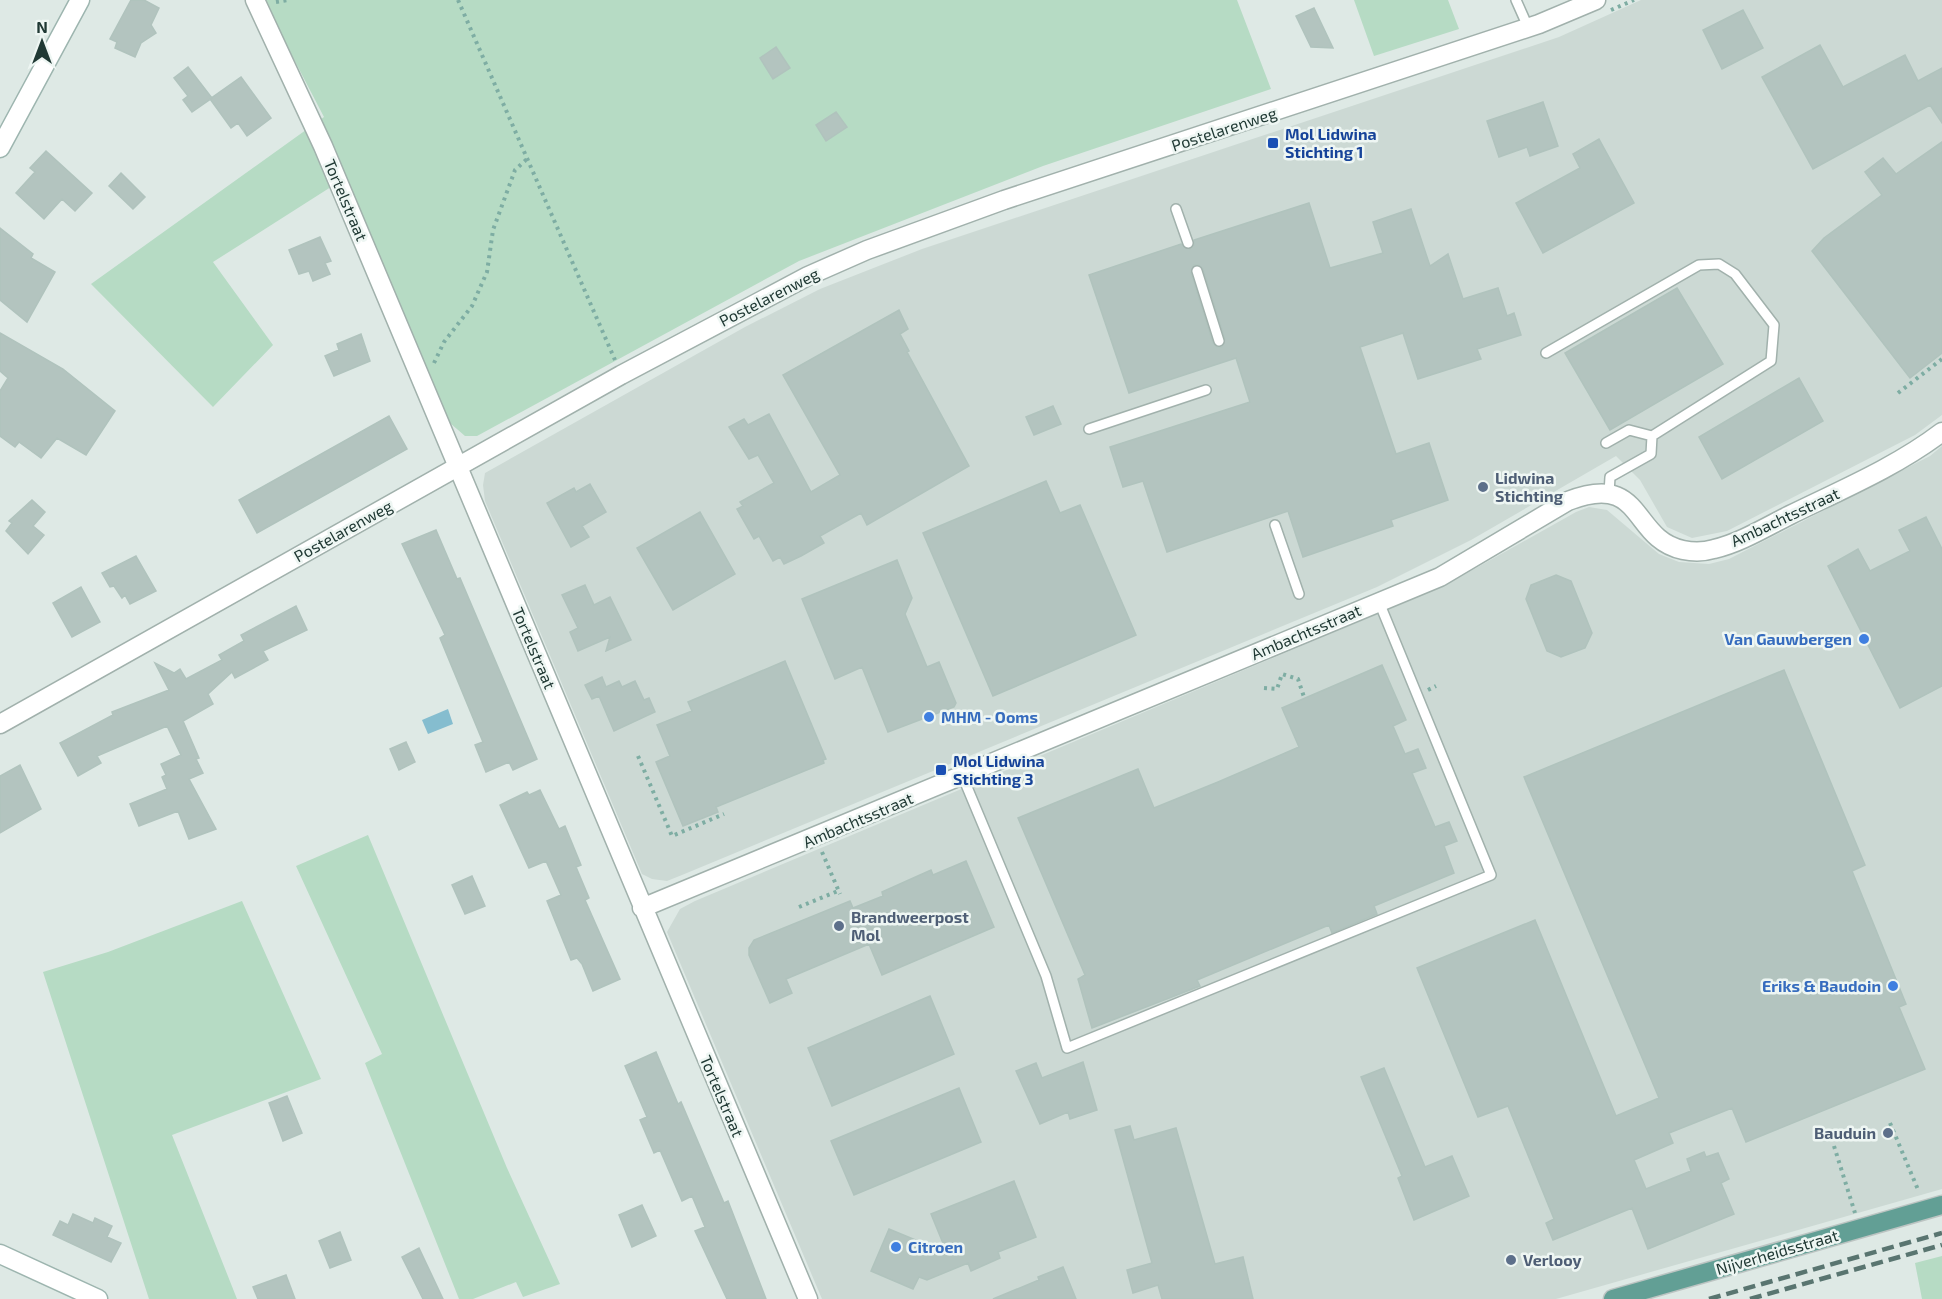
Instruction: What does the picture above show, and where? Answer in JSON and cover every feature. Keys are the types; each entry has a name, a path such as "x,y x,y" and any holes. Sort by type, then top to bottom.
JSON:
{"main road":[{"name":"Nijverheidsstraat","path":"1612,1299 1934,1207"}],"street":[{"path":"0,148 80,0"},
{"name":"Tortelstraat","path":"255,0 323,146 808,1299"},
{"name":"Postelarenweg","path":"0,724 621,375 763,299 867,250 1004,200 1528,27 1599,7"},
{"name":"Ambachtsstraat","path":"642,909 1440,577 1568,501 1589,493 1609,493 1624,500 1666,542 1680,549 1714,549 1874,474 1942,432"},
{"path":"0,1254 98,1299"}],"lane":[{"path":"1516,0 1528,27"},
{"path":"1176,209 1188,243"},
{"path":"1545,353 1699,265 1719,264 1735,274 1774,325 1771,361 1652,436 1629,430 1606,443"},
{"path":"1197,271 1219,341"},
{"path":"1089,429 1206,390"},
{"path":"1609,493 1610,477 1651,454 1652,436"},
{"path":"1275,525 1299,594"},
{"path":"962,775 1046,976 1067,1048 1491,876 1379,602"}],"path":[{"path":"458,0 621,375"},
{"path":"1599,7 1634,0"},
{"path":"423,387 444,342 472,306 487,272 493,230 515,170 528,158"},
{"path":"1898,393 1942,359"},
{"path":"1296,671 1304,697"},
{"path":"1264,688 1277,689 1282,674 1298,679"},
{"path":"638,756 672,836 724,814"},
{"path":"799,907 839,892 816,837"},
{"path":"1890,1123 1934,1207"},
{"path":"1834,1146 1860,1228"}],"shaded area":[{"path":"1641,0 1942,0 1942,415 1915,435 1727,531 1692,538 1667,527 1640,480 1616,456 1471,540 1377,587 667,881 652,879 642,874 485,501 483,485 485,473 745,327 820,289 922,249 1559,37"},
{"path":"1942,446 1942,1189 1556,1299 822,1299 667,932 680,909 1444,586 1576,512 1589,507 1607,510 1659,554 1679,562 1709,564 1729,559 1930,456"}],"green space":[{"path":"263,0 1237,0 1271,89 1043,166 799,261 477,436 465,436 450,423 345,178 213,262 273,345 213,407 91,284 324,117"},
{"path":"1354,0 1448,0 1459,29 1374,56"},
{"path":"368,835 507,1168 560,1284 523,1297 516,1282 473,1299 459,1299 365,1063 382,1054 296,866"},
{"path":"242,901 321,1079 172,1135 237,1299 149,1299 43,972 108,952"},
{"path":"1942,1256 1942,1299 1922,1299 1915,1263"}],"water":[{"path":"448,709 453,724 428,734 422,720"}],"building":[{"path":"131,0 144,0 159,8 151,25 156,33 141,43 135,57 115,48 117,42 110,39"},
{"path":"1314,8 1333,48 1311,47 1296,16"},
{"path":"1743,10 1763,48 1722,69 1703,30"},
{"path":"1820,45 1843,87 1905,55 1918,81 1942,68 1942,123 1930,105 1813,169 1762,77"},
{"path":"776,47 790,68 773,79 760,58"},
{"path":"188,67 212,98 192,112 183,100 188,96 174,78"},
{"path":"241,77 271,118 247,136 238,123 231,128 210,99"},
{"path":"1543,102 1558,146 1530,156 1527,147 1499,157 1487,121"},
{"path":"836,112 847,127 826,141 816,125"},
{"path":"1599,139 1634,203 1543,253 1516,203 1580,168 1573,154"},
{"path":"1942,142 1942,353 1910,378 1812,251 1824,238 1882,195 1865,172 1883,158 1896,174"},
{"path":"46,151 92,193 75,211 62,199 44,219 16,193 35,172 30,168"},
{"path":"121,173 145,197 133,209 109,186"},
{"path":"1309,203 1330,268 1383,253 1373,222 1411,209 1430,266 1448,254 1463,299 1498,288 1507,316 1514,313 1521,335 1477,349 1481,359 1418,379 1403,333 1360,347 1396,454 1429,443 1448,500 1391,520 1393,526 1303,557 1288,511 1167,552 1143,481 1123,487 1110,447 1250,402 1236,358 1129,393 1089,275 1181,244 1190,249 1194,245 1194,240","holes":["1194,265 1199,265 1203,269 1225,339 1222,347 1217,347 1213,343 1191,273"]},
{"path":"0,228 33,254 31,258 55,272 27,322 0,300"},
{"path":"320,237 331,261 325,263 330,274 313,281 309,271 299,274 289,250"},
{"path":"1677,288 1723,364 1610,430 1565,353"},
{"path":"899,310 908,329 900,334 909,351 907,352 969,466 867,525 861,513 820,536 824,543 801,556 784,564 780,557 773,561 759,536 754,539 737,509 743,506 740,502 774,483 758,455 749,459 729,427 744,419 748,425 769,414 811,492 840,475 783,375"},
{"path":"0,333 63,369 115,411 86,455 57,438 41,458 19,442 15,447 0,436 0,391 8,378 0,371"},
{"path":"361,334 370,361 334,376 325,356 339,350 337,344"},
{"path":"1799,378 1823,421 1722,479 1699,437"},
{"path":"1053,406 1061,424 1034,435 1026,417"},
{"path":"389,416 407,449 257,533 239,500"},
{"path":"1046,481 1060,513 1080,505 1136,635 993,696 923,533"},
{"path":"590,484 606,512 582,526 589,537 571,547 547,503 574,488 576,492"},
{"path":"32,500 45,512 33,526 44,535 28,554 6,531 12,523 9,521"},
{"path":"700,512 735,574 673,610 637,548"},
{"path":"1926,517 1942,549 1942,686 1900,708 1828,566 1858,549 1870,571 1910,551 1899,530"},
{"path":"436,530 457,579 460,578 537,759 513,770 509,762 486,772 475,745 483,742 440,638 445,635 402,544"},
{"path":"136,556 156,591 130,604 125,595 122,598 114,586 110,587 102,573"},
{"path":"897,560 912,598 905,614 927,667 939,662 956,703 954,707 888,732 862,667 835,679 802,599"},
{"path":"1556,575 1571,581 1592,633 1585,648 1561,657 1547,651 1526,599 1531,585"},
{"path":"585,585 594,605 610,597 631,640 606,651 610,637 578,651 570,632 578,628 562,595"},
{"path":"81,587 100,622 72,637 53,603"},
{"path":"296,606 307,630 263,651 268,660 235,678 232,672 208,694 213,704 183,721 203,773 189,779 216,829 189,839 178,811 139,826 130,804 167,789 162,777 166,775 161,764 181,755 167,726 97,756 101,763 78,776 60,743 113,715 112,712 169,690 155,663 174,673 180,669 186,679 222,660 219,655 244,641 241,635"},
{"path":"785,661 826,759 823,760 824,763 716,807 718,812 683,826 656,762 670,756 657,725 692,711 688,702"},
{"path":"1382,665 1406,720 1393,726 1405,754 1418,749 1426,768 1412,773 1435,827 1449,822 1457,841 1444,846 1454,873 1374,906 1377,914 1332,933 1329,925 1197,980 1200,986 1092,1028 1078,979 1085,975 1018,818 1138,769 1154,808 1218,782 1299,747 1282,708"},
{"path":"1784,670 1865,865 1852,871 1906,1004 1899,1007 1925,1069 1746,1142 1732,1108 1669,1133 1673,1143 1634,1160 1646,1189 1691,1171 1687,1159 1704,1152 1706,1157 1718,1153 1729,1179 1721,1183 1734,1214 1648,1249 1632,1208 1553,1240 1546,1223 1554,1219 1508,1106 1478,1117 1417,968 1535,920 1616,1116 1659,1098 1524,777"},
{"path":"602,677 606,687 619,681 622,687 635,681 644,700 649,698 655,712 614,731 599,696 592,699 585,685"},
{"path":"406,742 415,762 399,770 390,749"},
{"path":"20,765 41,809 0,833 0,776"},
{"path":"540,790 559,829 565,826 581,865 576,867 589,898 585,900 620,979 593,991 582,964 577,958 571,960 547,901 561,895 546,861 529,868 500,805 527,792 529,795"},
{"path":"966,861 994,927 882,975 869,944 786,979 792,993 770,1003 749,955 749,948 754,940 850,901 853,908 883,896 882,892 931,870 933,875"},
{"path":"472,876 485,906 465,914 452,885"},
{"path":"930,996 954,1054 832,1106 808,1048"},
{"path":"656,1052 678,1104 681,1102 724,1203 728,1201 766,1299 727,1299 695,1231 705,1227 692,1196 682,1201 660,1150 654,1153 640,1120 647,1117 625,1066"},
{"path":"1083,1062 1097,1110 1070,1119 1068,1112 1040,1124 1016,1071 1036,1063 1042,1078"},
{"path":"1384,1068 1425,1167 1452,1156 1469,1196 1414,1220 1398,1178 1402,1176 1361,1077"},
{"path":"959,1088 981,1142 854,1195 831,1141"},
{"path":"287,1096 302,1133 283,1141 269,1103"},
{"path":"1130,1126 1134,1140 1176,1128 1215,1264 1243,1257 1253,1299 1162,1299 1158,1285 1133,1293 1127,1270 1152,1263 1115,1130"},
{"path":"1014,1181 1036,1237 998,1252 1000,1258 971,1271 968,1263 927,1280 919,1277 913,1289 871,1271 889,1229 947,1253 931,1214"},
{"path":"642,1205 656,1236 632,1247 619,1215"},
{"path":"73,1214 93,1223 95,1218 112,1226 107,1237 121,1243 111,1262 53,1235 60,1221 68,1225"},
{"path":"340,1232 351,1260 330,1268 319,1241"},
{"path":"419,1248 443,1299 423,1299 402,1257"},
{"path":"1063,1267 1076,1299 993,1299 1039,1280 1038,1277"},
{"path":"286,1275 295,1299 258,1299 253,1287"}],"railway":[{"path":"1709,1299 1942,1233"},
{"path":"1750,1299 1942,1245"}],"place":[{"name":"Mol Lidwina Stichting 1","path":"1273,143"},
{"name":"Lidwina Stichting","path":"1483,487"},
{"name":"Van Gauwbergen","path":"1864,639"},
{"name":"MHM - Ooms","path":"929,717"},
{"name":"Mol Lidwina Stichting 3","path":"941,770"},
{"name":"Brandweerpost Mol","path":"839,926"},
{"name":"Eriks & Baudoin","path":"1893,986"},
{"name":"Bauduin","path":"1888,1133"},
{"name":"Citroen","path":"896,1247"},
{"name":"Verlooy","path":"1511,1260"}]}
